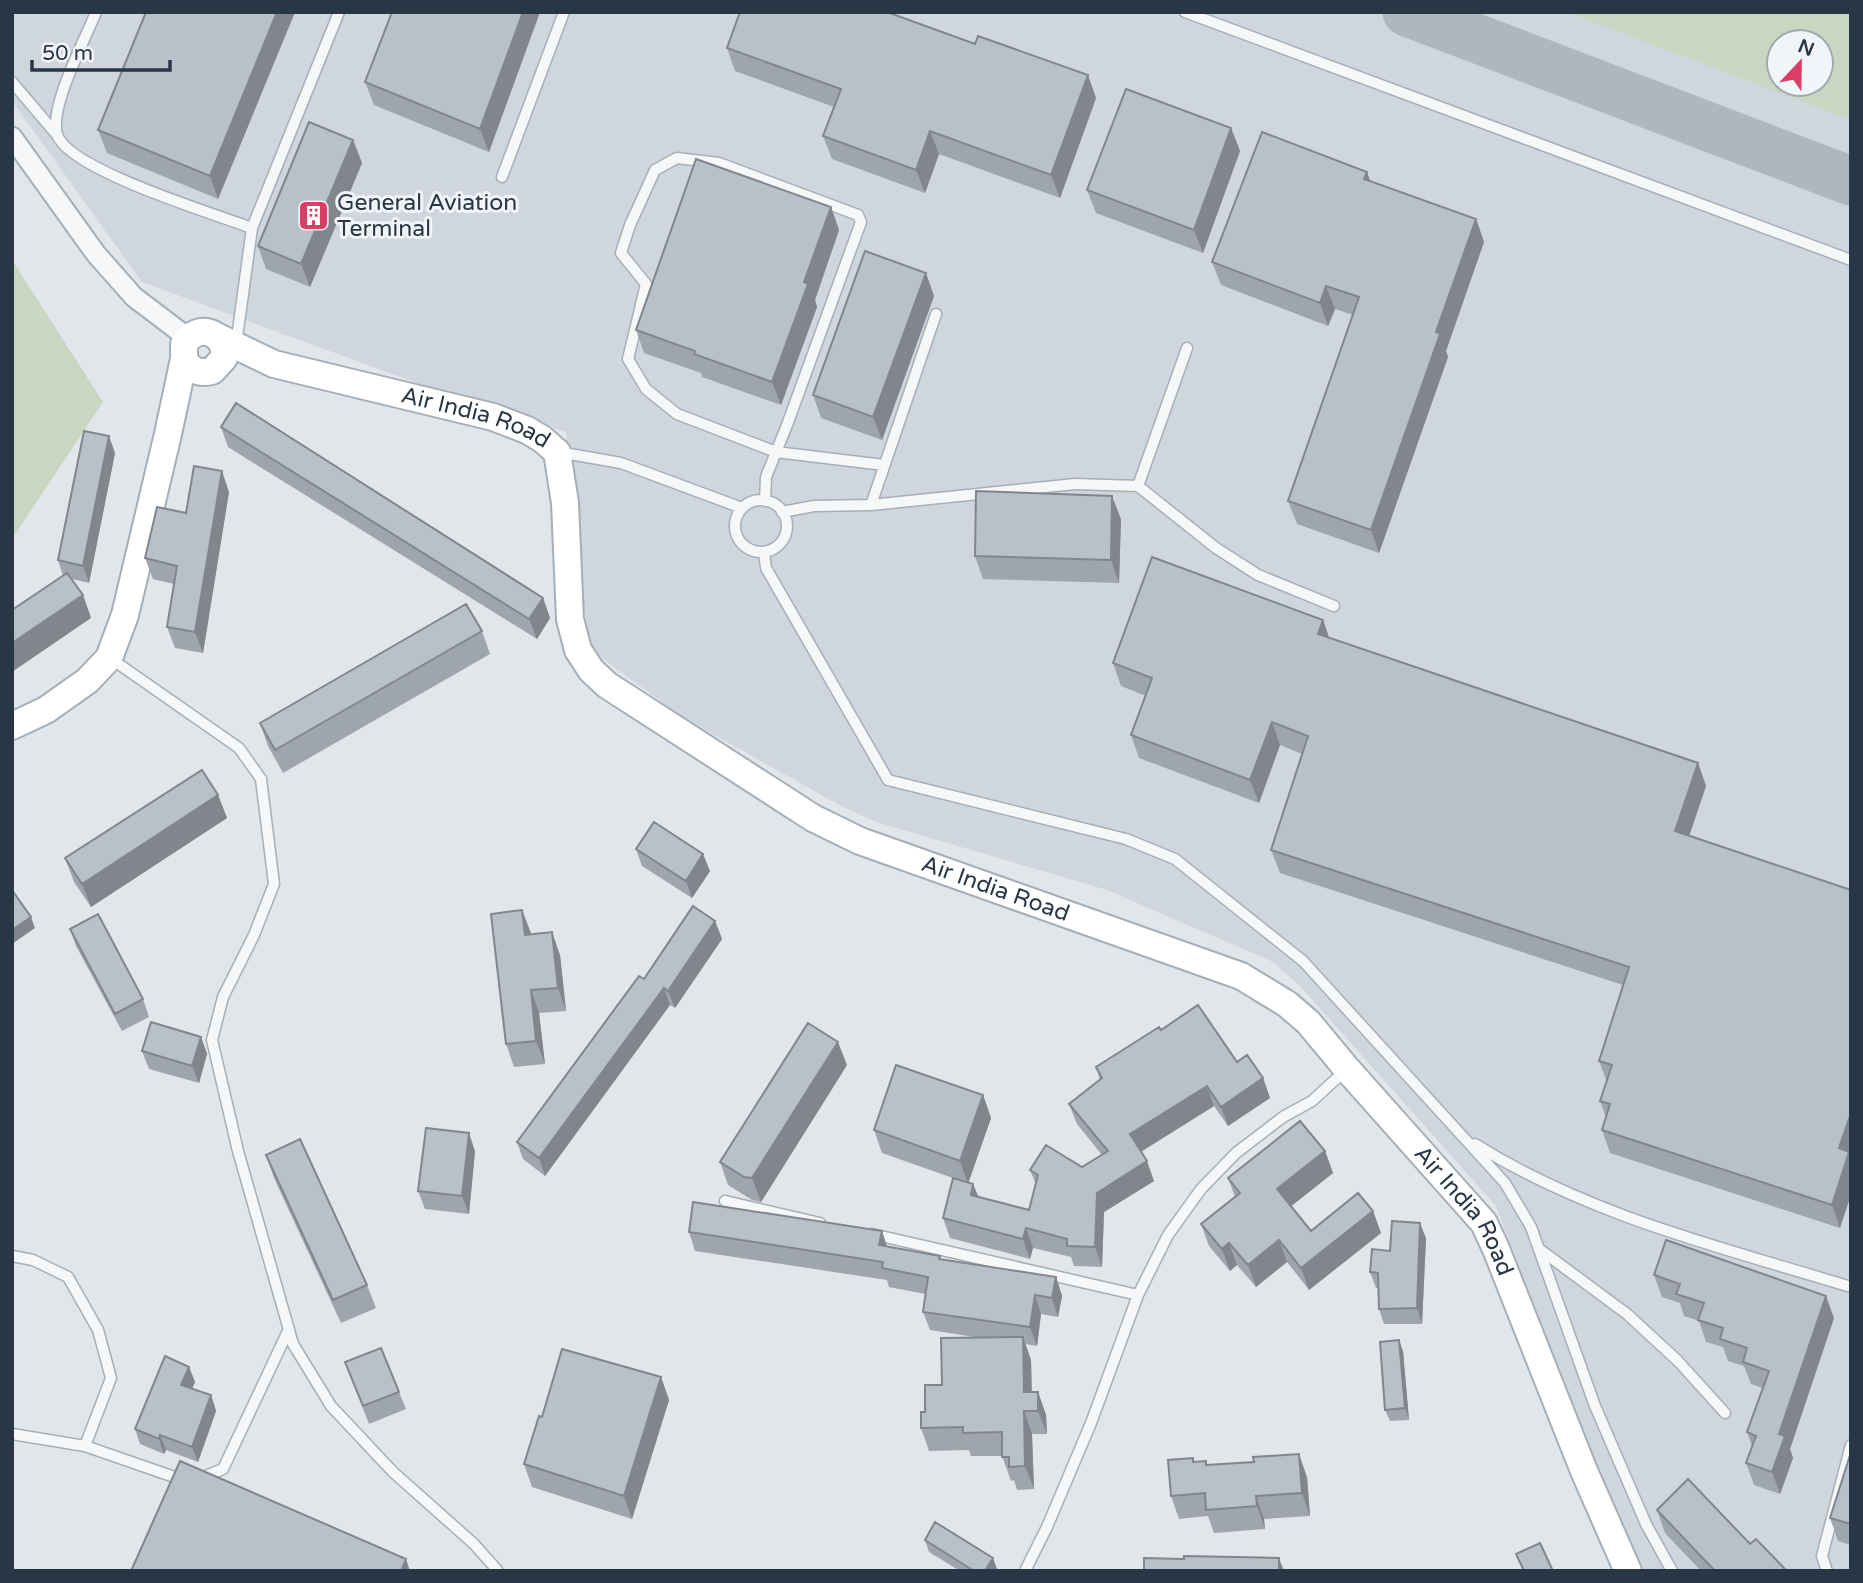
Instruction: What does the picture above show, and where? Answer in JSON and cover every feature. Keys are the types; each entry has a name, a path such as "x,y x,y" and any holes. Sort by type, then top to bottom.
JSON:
{"street":[{"path":"12,137 96,254 134,297 197,360 168,434 125,615 109,658 87,681 56,703 12,726"},
{"name":"Air India Road","path":"274,364 213,333 200,331 197,360 274,364 493,417 542,439 557,452 565,503 570,619 578,649 591,670 607,685 813,818 860,841 1241,976 1287,1004 1308,1022 1484,1223 1584,1471 1628,1571"}],"lane":[{"path":"57,135 56,109 96,12"},
{"path":"227,341 252,228 339,12"},
{"path":"502,177 564,12"},
{"path":"1185,12 1851,260"},
{"path":"12,82 74,156 99,170 252,228"},
{"path":"765,501 766,477 776,452 861,222 858,215 719,163 677,158 655,170 630,225 621,253 646,284 628,359 646,389 677,414 776,452 884,465"},
{"path":"871,505 936,314"},
{"path":"1138,486 1187,348"},
{"path":"557,452 621,463 742,508"},
{"path":"782,512 814,506 871,505 1075,484 1138,486 1216,548 1258,575 1334,606"},
{"path":"754,501 765,501 773,503 782,512 786,522 784,537 773,549 764,552 746,547 737,537 735,528 742,508 754,501"},
{"path":"764,552 766,568 888,780 1126,839 1175,859 1303,961 1505,1183 1531,1227 1595,1406 1646,1524 1672,1571"},
{"path":"109,658 239,748 261,779 274,884 254,935 223,997 212,1040 238,1151 293,1344 331,1406 393,1472 474,1544 498,1571"},
{"path":"1025,1571 1047,1527 1091,1423 1138,1295 1168,1235 1201,1189 1236,1153 1283,1117 1312,1101 1347,1069"},
{"path":"1463,1136 1511,1167 1640,1222 1851,1287"},
{"path":"725,1201 832,1225"},
{"path":"858,1231 1138,1295"},
{"path":"1541,1251 1627,1314 1678,1361 1725,1413"},
{"path":"12,1256 33,1260 68,1277 98,1330 111,1378 85,1446"},
{"path":"12,1434 85,1446 189,1482 223,1469 289,1329"},
{"path":"1827,1571 1822,1556 1851,1445"}],"shaded area":[{"path":"12,12 1851,12 1851,1571 1641,1571 1577,1422 1496,1206 1300,986 1273,962 1107,890 876,822 841,806 681,716 591,650 581,587 566,432 414,382 142,282 12,101"}],"green space":[{"path":"1567,12 1851,12 1851,120 1793,98 1835,98 1835,28 1765,28 1765,87"},
{"path":"12,260 103,402 12,539"}],"building":[{"path":"146,12 277,12 210,176 98,130"},
{"path":"392,12 523,12 480,129 365,82"},
{"path":"740,12 887,12 975,44 978,36 1088,75 1051,175 930,131 916,170 823,136 841,89 727,48"},
{"path":"1126,89 1231,128 1194,230 1087,190"},
{"path":"309,122 353,140 301,264 258,246"},
{"path":"1262,132 1367,172 1364,179 1476,219 1436,332 1440,334 1371,530 1288,501 1359,297 1326,286 1320,303 1212,262"},
{"path":"696,159 831,207 804,282 808,284 772,382 636,330"},
{"path":"865,251 926,273 873,417 813,395"},
{"path":"236,403 543,598 529,619 221,427"},
{"path":"84,431 109,436 83,566 58,560"},
{"path":"194,466 222,471 195,632 167,627 177,566 145,558 157,507 186,513"},
{"path":"976,491 1112,496 1111,560 975,556"},
{"path":"1152,557 1323,620 1318,634 1698,763 1675,831 1851,890 1851,1113 1839,1148 1849,1152 1832,1205 1602,1130 1610,1104 1600,1101 1612,1065 1599,1061 1629,967 1271,850 1308,736 1272,722 1250,780 1131,735 1152,678 1113,663"},
{"path":"67,573 83,595 12,643 12,610"},
{"path":"466,604 482,631 275,750 260,723"},
{"path":"202,770 218,795 82,884 65,858"},
{"path":"654,822 703,854 686,881 636,849"},
{"path":"12,890 31,917 12,930"},
{"path":"693,906 715,921 668,991 664,988 539,1158 517,1142 639,976 644,979"},
{"path":"522,910 525,935 552,932 558,988 531,990 536,1041 506,1044 491,914"},
{"path":"98,914 143,999 115,1014 70,929"},
{"path":"1198,1005 1237,1062 1247,1055 1263,1078 1221,1107 1207,1086 1130,1134 1147,1161 1097,1193 1095,1247 1067,1246 1067,1239 1026,1228 1023,1239 943,1218 953,1178 973,1184 971,1195 1029,1210 1038,1175 1030,1170 1046,1145 1082,1167 1108,1151 1069,1104 1102,1078 1096,1067 1159,1027 1161,1030"},
{"path":"151,1022 201,1037 192,1066 142,1051"},
{"path":"808,1023 838,1042 752,1178 744,1177 720,1162"},
{"path":"896,1065 983,1095 960,1161 874,1130"},
{"path":"1300,1121 1325,1151 1277,1189 1311,1231 1358,1193 1373,1211 1301,1268 1279,1240 1248,1265 1229,1243 1222,1249 1201,1224 1240,1193 1228,1178"},
{"path":"426,1128 469,1133 462,1196 418,1191"},
{"path":"300,1139 367,1285 333,1300 266,1155"},
{"path":"693,1202 882,1231 879,1245 940,1256 939,1259 1056,1277 1052,1298 1035,1295 1030,1327 923,1312 928,1277 882,1268 883,1262 689,1232"},
{"path":"1392,1221 1420,1223 1417,1308 1379,1309 1378,1273 1370,1272 1372,1249 1390,1251"},
{"path":"1666,1240 1826,1296 1779,1434 1785,1436 1772,1472 1746,1463 1756,1436 1747,1432 1769,1371 1743,1362 1747,1348 1720,1339 1723,1328 1698,1320 1704,1303 1676,1294 1680,1284 1654,1275"},
{"path":"1023,1337 1024,1392 1038,1392 1038,1411 1024,1411 1025,1466 1009,1467 1009,1457 1002,1457 1002,1432 963,1433 963,1427 921,1428 921,1412 925,1412 925,1385 942,1385 941,1338"},
{"path":"1399,1340 1405,1408 1385,1410 1380,1342"},
{"path":"381,1348 399,1392 363,1406 345,1362"},
{"path":"562,1349 661,1377 624,1496 524,1464 539,1416 542,1417"},
{"path":"165,1356 189,1367 181,1385 211,1395 192,1447 160,1435 159,1439 135,1429"},
{"path":"1851,1452 1851,1524 1830,1518"},
{"path":"1299,1454 1302,1493 1256,1496 1257,1506 1206,1510 1205,1493 1171,1496 1168,1460 1193,1458 1193,1462 1206,1461 1206,1465 1254,1462 1253,1457"},
{"path":"180,1461 406,1559 401,1571 131,1571"},
{"path":"1688,1479 1750,1544 1756,1539 1787,1571 1715,1571 1657,1510"},
{"path":"935,1522 993,1558 985,1571 974,1571 925,1540"},
{"path":"1540,1543 1553,1571 1524,1571 1516,1554"},
{"path":"1184,1556 1279,1558 1279,1571 1144,1571 1144,1558 1184,1559"}],"taxiway":[{"path":"1407,12 1851,181"}],"place":[{"name":"General Aviation Terminal","path":"314,216"}]}
